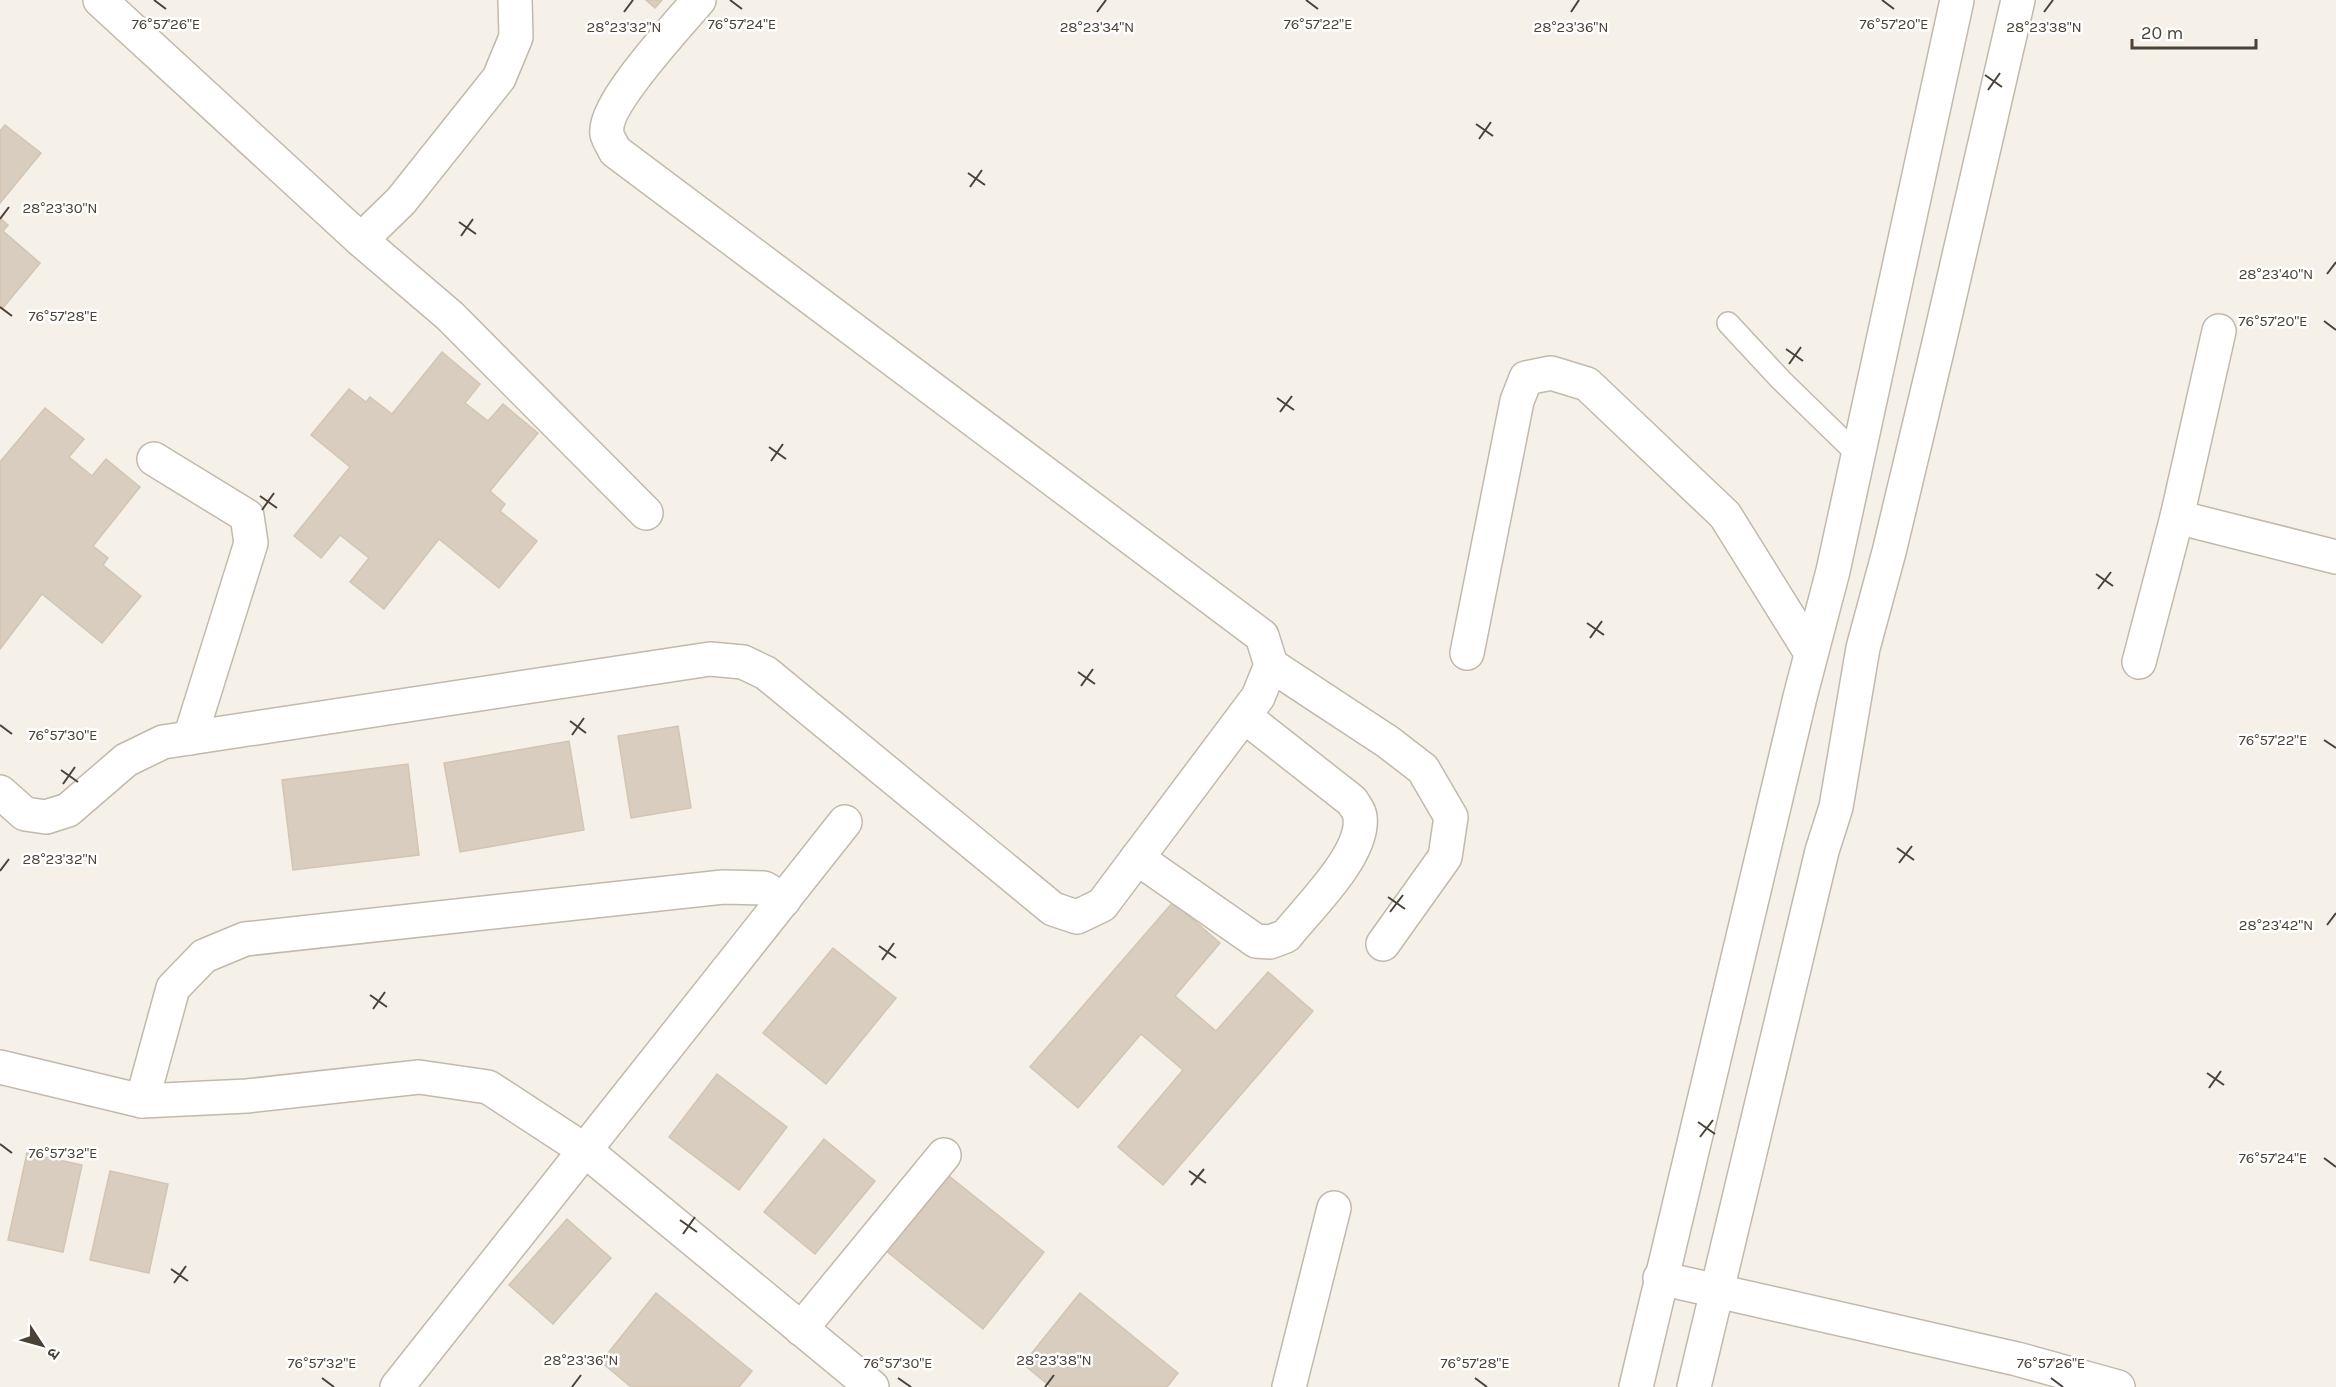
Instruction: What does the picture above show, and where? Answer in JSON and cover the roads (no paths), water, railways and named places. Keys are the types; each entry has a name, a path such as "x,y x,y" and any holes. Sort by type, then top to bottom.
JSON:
{"street":[{"path":"100,0 361,240 450,316 646,513"},
{"path":"361,240 401,201 499,78 516,37 515,0"},
{"path":"0,792 25,814 46,817 68,810 126,760 163,742 710,659 743,662 766,673 1053,909 1077,917 1102,905 1258,697 1270,665 1262,636 615,151 607,133 612,111 622,93 699,0"},
{"path":"1636,1387 1660,1278 1811,653 1833,571 1957,0"},
{"path":"1694,1387 1820,862 1836,807 1863,648 1933,370 2018,0"},
{"path":"2139,662 2177,518 2219,331"},
{"path":"1467,653 1517,401 1526,378 1551,373 1587,384 1725,515 1811,653"},
{"path":"154,459 247,516 251,543 190,738"},
{"path":"2177,518 2336,557"},
{"path":"1270,665 1388,742 1423,769 1451,818 1445,857 1383,944"},
{"path":"1137,858 1256,941 1270,942 1286,936 1351,855 1359,835 1360,816 1352,801 1244,716"},
{"path":"397,1387 845,822"},
{"path":"142,1101 173,988 204,956 245,939 723,887 764,888 784,900"},
{"path":"0,1067 142,1101 247,1096 419,1077 488,1087 586,1151 872,1387"},
{"path":"801,1329 944,1155"},
{"path":"1289,1387 1334,1208"},
{"path":"1660,1278 2017,1359 2118,1387"}],"lane":[{"path":"1728,323 1781,380 1857,454"}]}
